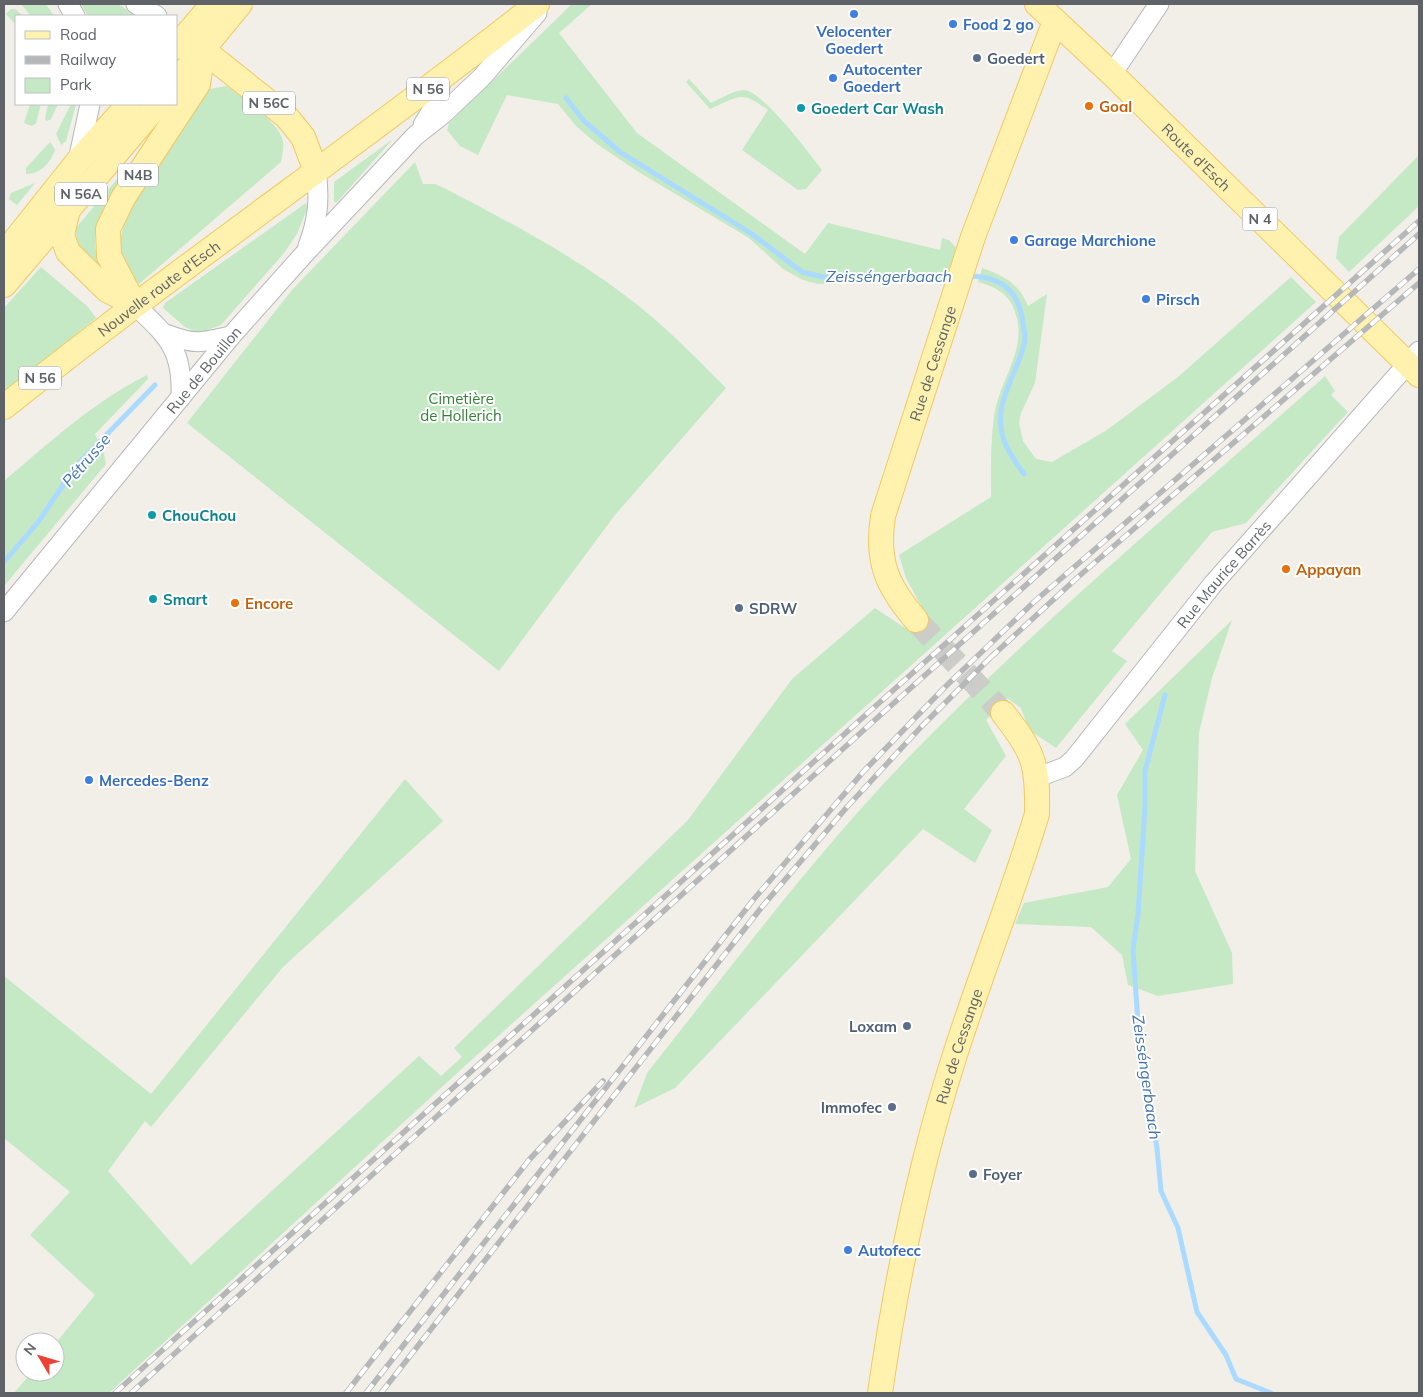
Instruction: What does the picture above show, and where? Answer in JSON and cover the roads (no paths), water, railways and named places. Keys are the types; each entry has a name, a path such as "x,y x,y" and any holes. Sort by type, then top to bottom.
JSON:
{"main road":[{"path":"178,73 185,41 213,4"},
{"path":"185,41 240,4"},
{"name":"N 56","path":"316,171 442,79 538,4"},
{"name":"Route d'Esch","path":"1037,4 1416,363"},
{"name":"Rue de Cessange","path":"916,620 900,602 888,581 882,560 880,538 883,516 988,197 1055,21"},
{"name":"N 56C","path":"185,41 286,116 303,137 316,171"},
{"name":"N4B","path":"134,304 108,256 108,229 123,198 198,84 185,41"},
{"name":"N 56A","path":"4,254 78,161 128,105"},
{"name":"N 56A","path":"4,285 157,105"},
{"path":"78,161 62,235 68,252 107,290 134,304"},
{"name":"Nouvelle route d'Esch","path":"4,407 134,304 316,171"},
{"name":"Rue de Cessange","path":"880,1393 922,1174 935,1122 953,1060 1037,814 1038,777 1026,744 1003,713"}],"street":[{"path":"136,4 155,15"},
{"name":"Rue de Bouillon","path":"4,612 231,336 306,252 415,136 443,114 482,77 545,4"},
{"path":"1112,74 1159,4"},
{"name":"Rue de Bouillon","path":"415,136 434,107 442,79"},
{"path":"78,161 90,105"},
{"path":"306,252 316,226 319,196 316,171"},
{"path":"134,304 166,334 176,352 182,377 181,397"},
{"path":"166,334 184,341 202,343 231,336"},
{"name":"Rue Maurice Barrès","path":"1038,777 1064,767 1074,759 1213,584 1416,363"}],"waterway":[{"name":"Zeisséngerbaach","path":"566,98 584,121 620,152 752,234 802,272 823,277 954,276"},
{"name":"Zeisséngerbaach","path":"968,276 999,282 1013,294 1021,312 1025,340 1020,358 1005,394 1001,412 1001,430 1006,446 1024,474"},
{"name":"Pétrusse","path":"4,562 39,521 75,467 155,385"},
{"name":"Zeisséngerbaach","path":"1165,695 1145,771 1145,807 1138,914 1133,950 1140,1052 1157,1148 1161,1191 1178,1228 1197,1312 1226,1355 1236,1379 1271,1393"}],"tunnel":[{"path":"916,620 1003,713"}],"railway":[{"path":"115,1393 870,711 1419,221"},
{"path":"131,1393 876,719 1419,234"},
{"path":"366,1393 754,899 864,771 944,688 1035,601 1419,269"},
{"path":"990,658 1078,577 1419,283"},
{"path":"381,1393 761,908 847,807 921,727 995,653"},
{"path":"346,1393 529,1160 603,1081"}],"place":[{"name":"Velocenter Goedert","path":"854,14"},
{"name":"Food 2 go","path":"953,24"},
{"name":"Goedert","path":"977,58"},
{"name":"Autocenter Goedert","path":"833,78"},
{"name":"Goal","path":"1089,106"},
{"name":"Goedert Car Wash","path":"801,108"},
{"name":"Garage Marchione","path":"1014,240"},
{"name":"Pirsch","path":"1146,299"},
{"name":"ChouChou","path":"152,515"},
{"name":"Appayan","path":"1286,569"},
{"name":"Smart","path":"153,599"},
{"name":"Encore","path":"235,603"},
{"name":"SDRW","path":"739,608"},
{"name":"Mercedes-Benz","path":"89,780"},
{"name":"Loxam","path":"907,1026"},
{"name":"Immofec","path":"892,1107"},
{"name":"Foyer","path":"973,1174"},
{"name":"Autofecc","path":"848,1250"}],"park label":[{"name":"Cimetière de Hollerich","path":"461,406"}]}
